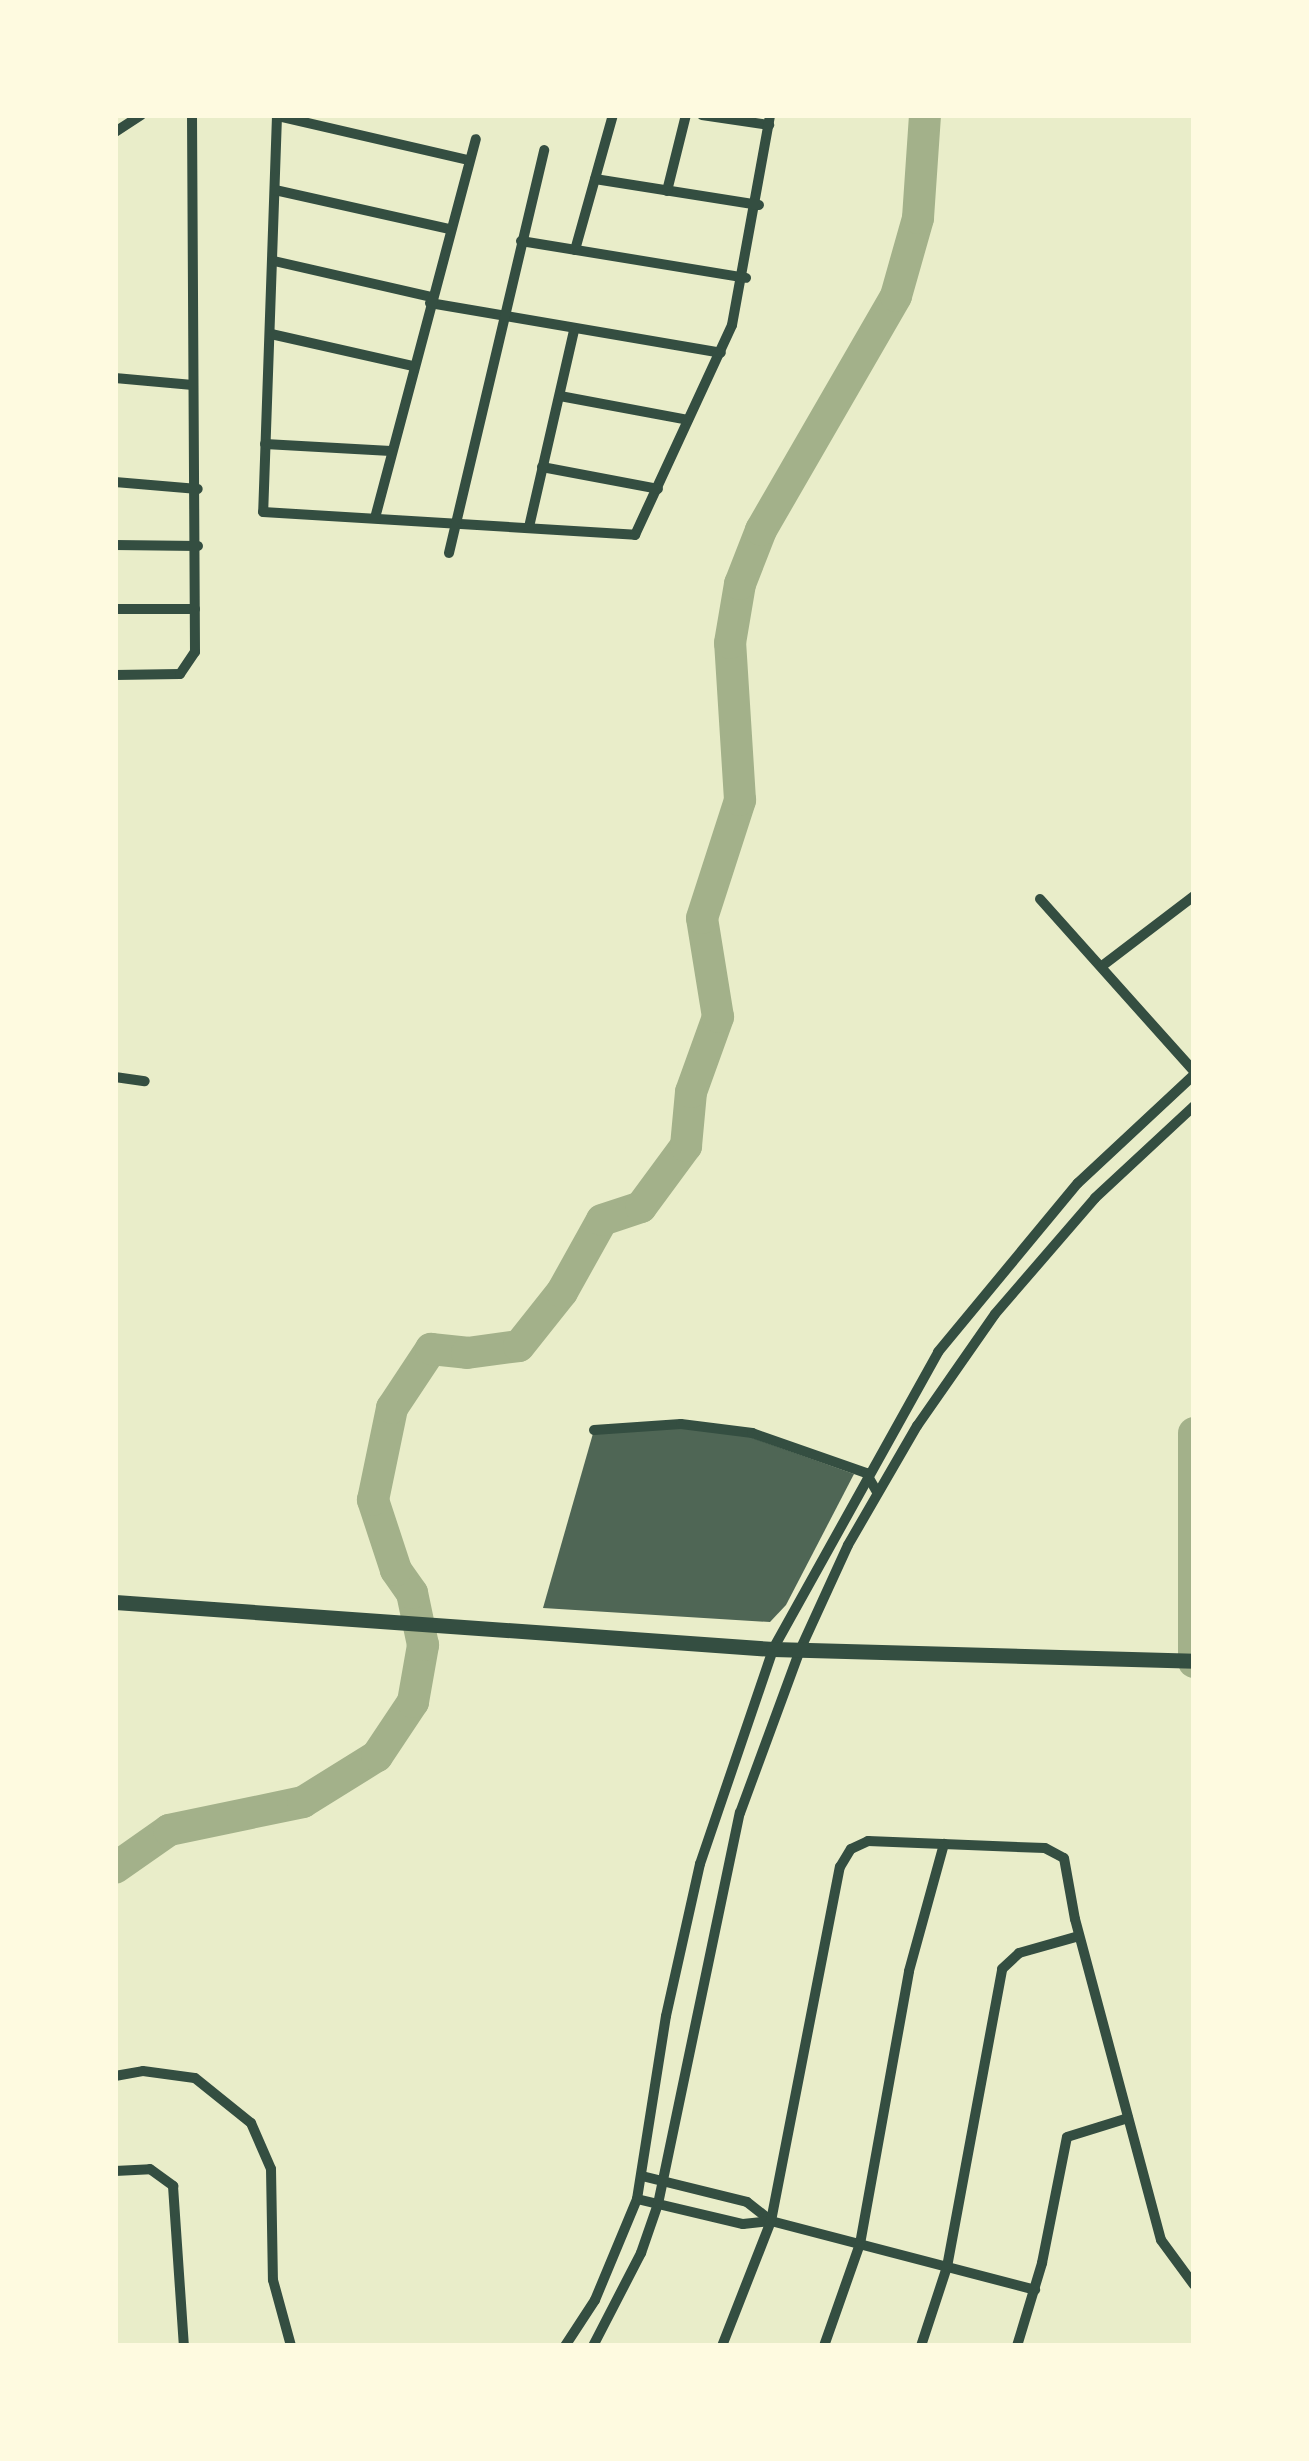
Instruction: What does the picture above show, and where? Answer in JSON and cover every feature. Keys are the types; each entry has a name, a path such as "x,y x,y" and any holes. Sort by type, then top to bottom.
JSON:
{"main road":[{"path":"115,1602 773,1649 1194,1660"}],"street":[{"path":"115,132 141,115"},
{"path":"115,675 180,674 191,666 198,546 192,115"},
{"path":"575,250 614,115"},
{"path":"668,191 686,115"},
{"path":"468,160 277,116 263,512 635,535 721,353 746,278 759,205 770,120 702,115"},
{"path":"375,518 412,366 476,139"},
{"path":"449,553 501,318 544,150"},
{"path":"594,179 759,205"},
{"path":"275,190 449,229"},
{"path":"521,241 746,278"},
{"path":"274,261 501,318 721,353"},
{"path":"529,527 574,330"},
{"path":"271,334 412,366"},
{"path":"115,378 193,384"},
{"path":"560,396 688,420"},
{"path":"265,444 391,451"},
{"path":"542,468 658,489"},
{"path":"115,482 198,489"},
{"path":"115,545 198,546"},
{"path":"115,609 195,610"},
{"path":"1102,966 1194,896"},
{"path":"565,2346 595,2300 638,2199 666,2016 700,1864 773,1649 866,1473 978,1298 1078,1183 1194,1073 1040,898"},
{"path":"115,1077 146,1081"},
{"path":"593,2346 642,2253 658,2204 740,1813 800,1650 877,1492 956,1366 1038,1259 1194,1106"},
{"path":"594,1430 722,1427 866,1473 877,1492"},
{"path":"722,2346 770,2221 818,1960 844,1856 868,1841 1060,1852 1162,2240 1194,2285"},
{"path":"824,2346 860,2244 909,1971 944,1844"},
{"path":"921,2346 947,2267 1002,1969 1019,1953 1079,1936"},
{"path":"115,2076 144,2071 195,2078 251,2123 271,2169 272,2280 291,2346"},
{"path":"1017,2346 1035,2290 1067,2137 1128,2118"},
{"path":"115,2171 150,2168 173,2186 184,2346"},
{"path":"642,2176 747,2202 770,2221"},
{"path":"638,2199 743,2224 770,2221 1035,2290"}],"building":[{"path":"722,1427 854,1474 786,1605 770,1622 543,1608 594,1430"}],"waterway":[{"path":"115,1868 169,1830 303,1802 377,1756 413,1702 423,1645 412,1593 396,1570 373,1500 392,1408 431,1349 467,1353 519,1346 562,1292 602,1220 641,1207 686,1146 691,1092 718,1017 702,918 740,800 730,643 740,584 761,530 896,296 918,218 925,115"},
{"path":"1194,1433 1194,1662"}]}
